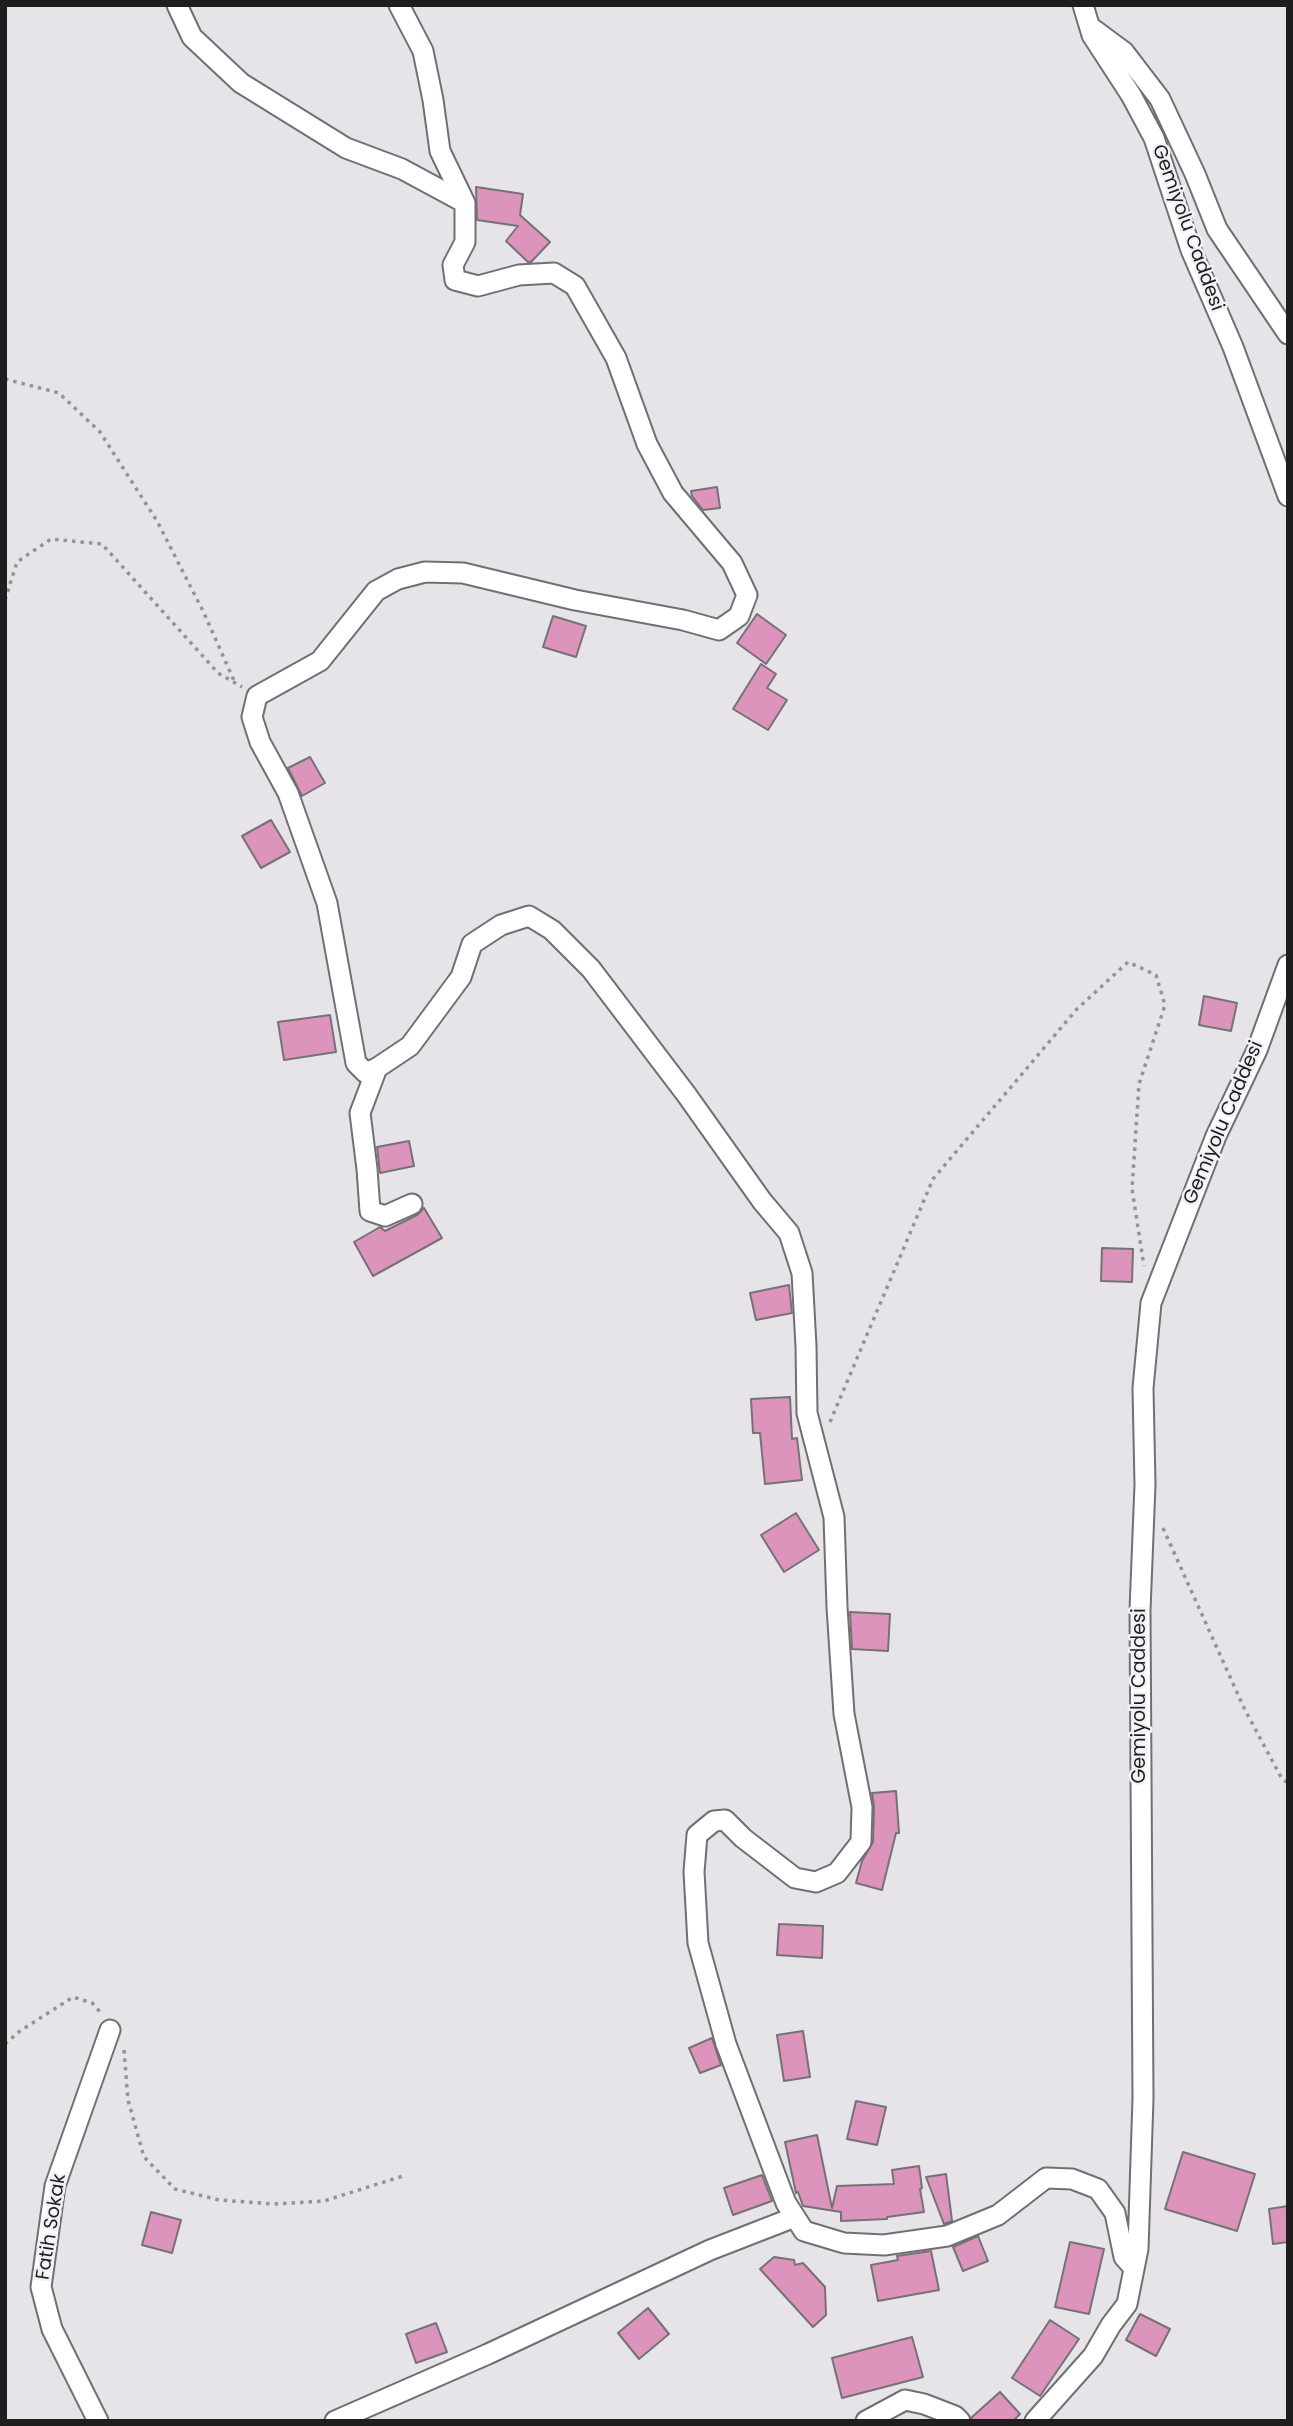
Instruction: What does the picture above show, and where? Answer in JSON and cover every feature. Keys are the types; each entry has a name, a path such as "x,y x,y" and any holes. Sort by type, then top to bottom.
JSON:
{"street":[{"path":"177,5 192,37 241,83 346,148 402,169 465,203"},
{"path":"399,5 423,51 440,151 465,203 466,242 453,265 455,280 478,286 519,275 554,273 575,286 616,358 647,444 673,493 732,563 747,594 739,616 719,630 463,573 425,572 398,579 376,591 320,661 257,696 252,718 260,742 288,793 327,903 356,1063 366,1073 410,1046 461,977 472,944 501,925 529,916 552,930 591,969 762,1201 789,1233 802,1273 807,1413 834,1517 844,1714 862,1807 861,1842 837,1873 816,1882 794,1878 724,1820 714,1821 697,1835 694,1872 698,1943 726,2044 786,2203 804,2231 844,2243 884,2245 947,2236 998,2215 1046,2178 1072,2179 1098,2189 1115,2213 1124,2257 1134,2268"},
{"path":"1085,13 1124,52 1160,99 1217,229 1288,334"},
{"name":"Gemiyolu Caddesi","path":"1085,13 1092,35 1131,95 1154,138 1191,250 1233,347 1288,496"},
{"name":"Gemiyolu Caddesi","path":"1035,2421 1093,2356 1127,2304 1138,2249 1143,2099 1140,1624 1145,1485 1143,1388 1151,1303 1216,1136 1257,1050 1288,965"},
{"path":"377,1068 360,1113 368,1169 370,1212 385,1216 412,1204"},
{"name":"Fatih Sokak","path":"98,2421 52,2329 41,2287 55,2186 110,2030"},
{"path":"335,2421 488,2354 710,2250 795,2217"},
{"path":"866,2421 905,2400 924,2404 955,2416 960,2421"}],"path":[{"path":"5,379 59,393 100,432 157,521 204,613 235,683"},
{"path":"5,600 17,562 51,539 102,544 218,673 257,696"},
{"path":"817,1451 933,1179 1077,1009 1128,962 1156,975 1166,1005 1139,1084 1132,1189 1151,1303"},
{"path":"1160,1520 1244,1708 1282,1779 1288,1783"},
{"path":"5,2044 20,2031 73,1997 92,2003 103,2014 124,2051 128,2100 144,2157 175,2189 219,2200 274,2204 324,2201 402,2176"}],"building":[{"path":"476,187 523,194 520,215 550,242 531,262 506,241 518,226 477,220"},
{"path":"717,487 720,508 703,510 691,491"},
{"path":"757,614 786,635 766,664 737,643"},
{"path":"553,616 586,626 576,657 543,647"},
{"path":"761,664 776,674 767,688 787,700 768,730 733,709"},
{"path":"310,757 325,783 302,796 288,768"},
{"path":"271,820 290,852 261,868 242,836"},
{"path":"1204,996 1237,1003 1231,1031 1199,1025"},
{"path":"330,1015 336,1052 284,1060 278,1022"},
{"path":"409,1141 414,1166 380,1173 377,1147"},
{"path":"424,1208 442,1238 373,1276 354,1242 380,1227 385,1231 417,1215"},
{"path":"1102,1248 1133,1249 1132,1282 1101,1281"},
{"path":"789,1285 792,1313 756,1320 750,1293"},
{"path":"790,1397 792,1439 797,1438 802,1480 765,1484 760,1433 753,1433 751,1399"},
{"path":"796,1513 819,1550 784,1572 761,1535"},
{"path":"850,1612 890,1614 888,1651 852,1649"},
{"path":"896,1791 899,1833 896,1833 882,1890 856,1883 862,1861 873,1842 872,1793"},
{"path":"779,1924 823,1926 822,1958 777,1955"},
{"path":"803,2031 810,2077 784,2081 777,2035"},
{"path":"712,2038 721,2065 700,2073 689,2048"},
{"path":"856,2101 886,2107 877,2145 847,2139"},
{"path":"817,2135 832,2208 837,2186 894,2184 892,2170 919,2166 924,2212 887,2219 841,2221 841,2212 803,2206 798,2192 796,2193 785,2142"},
{"path":"1183,2152 1255,2174 1237,2231 1165,2209"},
{"path":"946,2174 952,2221 944,2224 926,2177"},
{"path":"762,2175 772,2201 733,2215 724,2188"},
{"path":"1288,2206 1288,2242 1273,2244 1269,2209"},
{"path":"151,2212 181,2220 172,2253 142,2245"},
{"path":"978,2236 988,2261 963,2271 953,2247"},
{"path":"1070,2242 1104,2249 1089,2314 1055,2307"},
{"path":"931,2251 939,2290 878,2301 871,2265 898,2260 897,2256"},
{"path":"774,2257 794,2260 795,2265 803,2263 825,2287 826,2315 813,2327 760,2269"},
{"path":"648,2308 669,2334 639,2359 618,2333"},
{"path":"1140,2314 1170,2329 1156,2356 1126,2340"},
{"path":"1050,2320 1079,2339 1040,2396 1012,2378"},
{"path":"436,2323 447,2352 416,2363 406,2334"},
{"path":"912,2337 923,2377 842,2398 832,2358"},
{"path":"1000,2392 1020,2414 1013,2421 972,2421 972,2417"}]}
